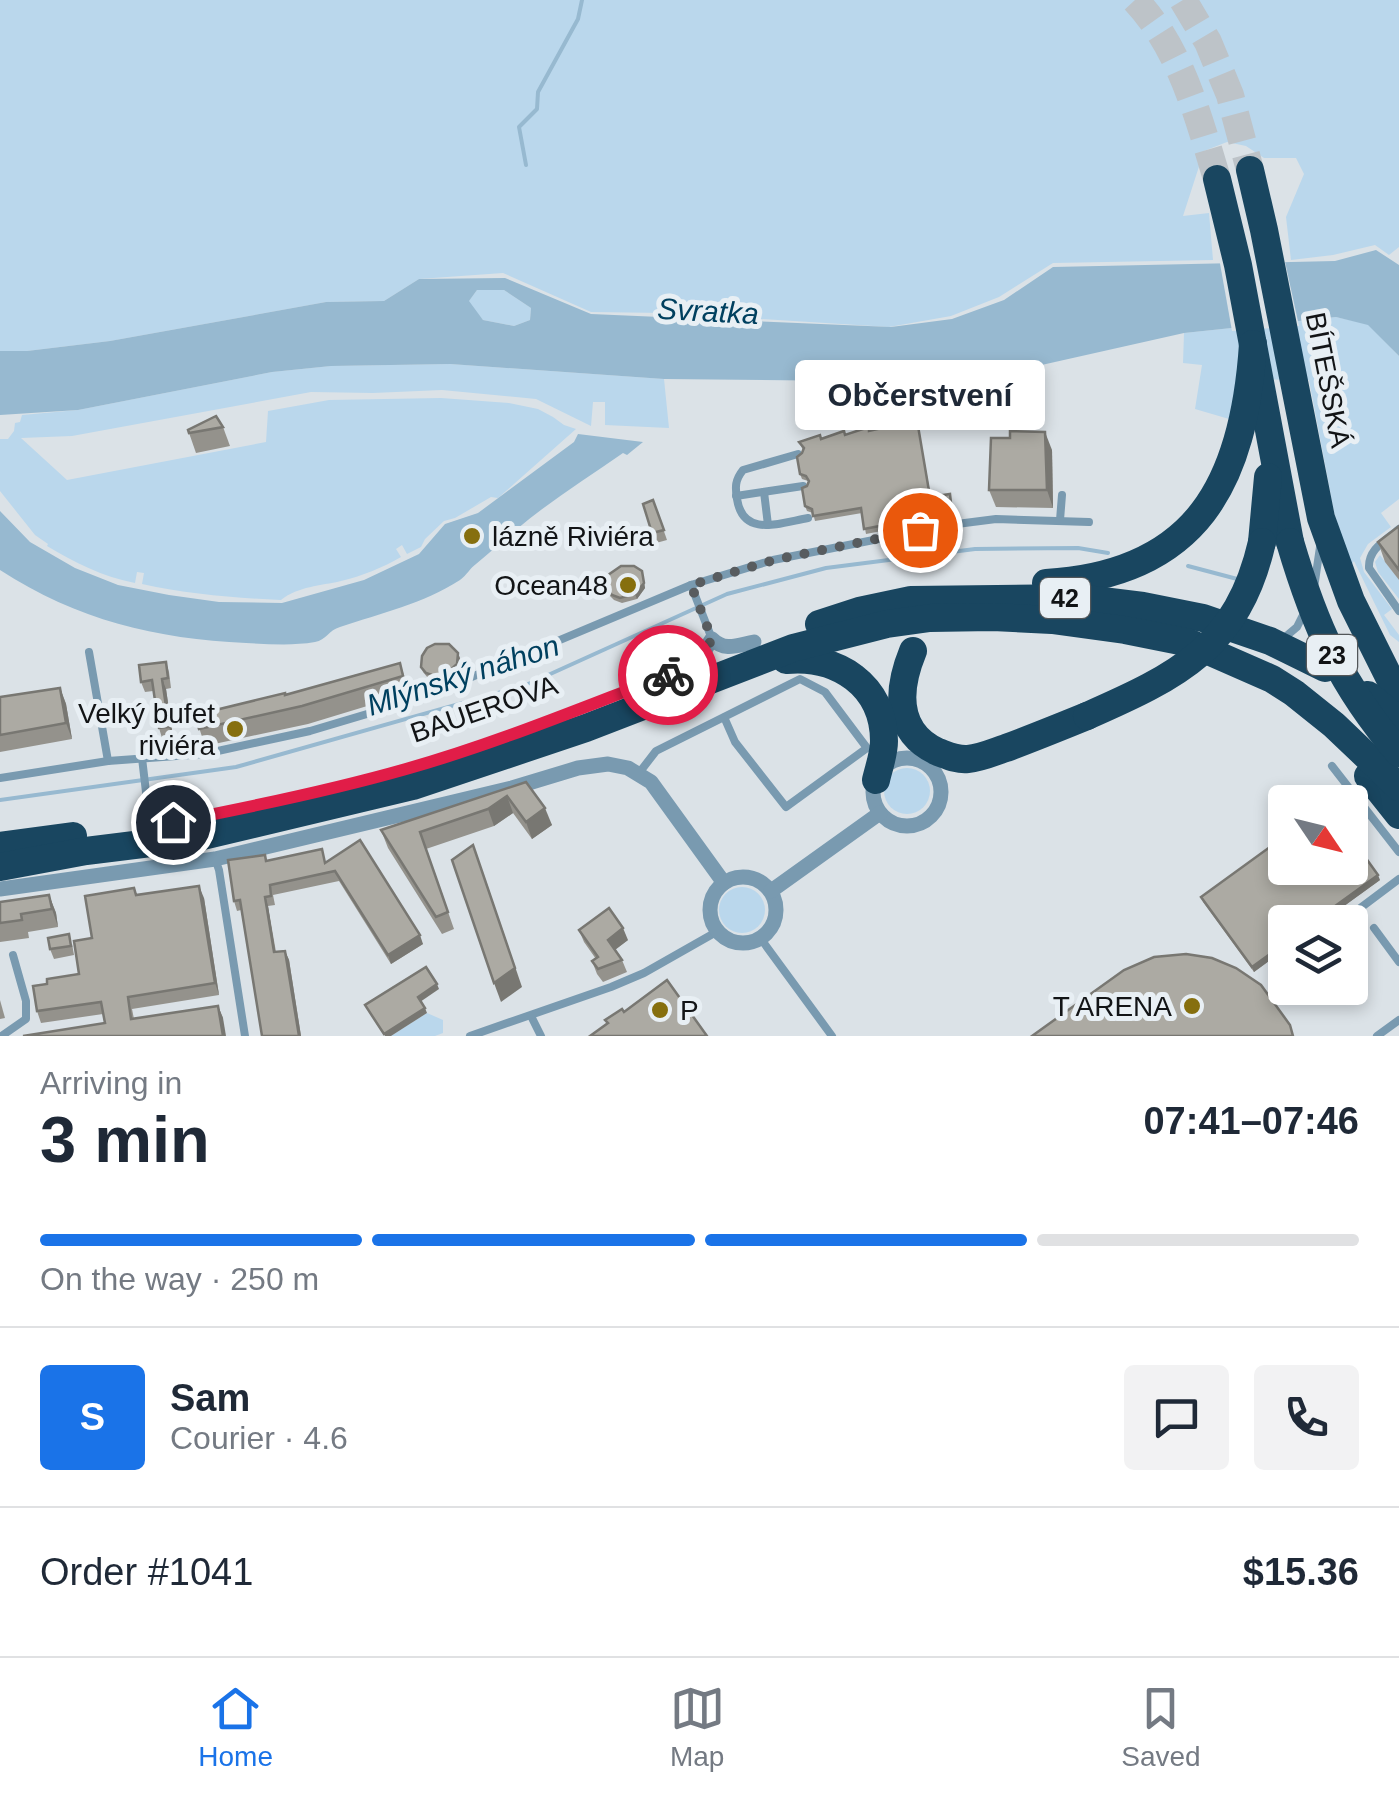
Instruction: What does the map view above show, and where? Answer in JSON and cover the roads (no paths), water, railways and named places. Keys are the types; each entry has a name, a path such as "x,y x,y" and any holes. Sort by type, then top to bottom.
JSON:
{"highway":[{"name":"BÍTEŠSKÁ","path":"1250,170 1321,518 1351,601"},
{"path":"913,651 903,674 903,715 922,742 933,750 964,760 1028,740 1167,679 1207,647 1245,598 1276,542 1268,484 1267,421 1255,379 1253,344 1217,179"},
{"path":"911,600 1102,576 1153,554 1178,538 1210,504 1224,481 1255,379"},
{"name":"23","path":"1276,542 1303,587 1350,689 1399,753"},
{"name":"BAUEROVA","path":"0,846 150,826 287,799 407,769 494,742 676,672 756,651 870,608 911,600 1078,598 1143,606 1203,618 1270,641 1325,668"},
{"path":"1351,601 1399,666"},
{"name":"23","path":"1351,601 1399,690"},
{"path":"993,617 928,638 913,651 892,685 894,724 923,763 946,772 972,768 1028,740"},
{"name":"42","path":"0,867 199,837 413,786 586,728 756,651 794,648 887,624 930,618 1052,620 1190,644 1272,679 1343,733 1399,787"},
{"path":"756,651 812,660 842,668 854,676 881,716 884,741 876,780"},
{"name":"42","path":"1234,662 1339,745 1399,814"},
{"path":"1368,695 1399,720"}],"street":[{"path":"676,672 703,654 712,639 719,646 756,651"},
{"path":"898,760 923,763 937,775 941,787 936,810 919,824 898,824 880,813 873,791 888,764 898,760"},
{"path":"0,889 215,859 512,788 578,768 608,764 638,772 651,782 724,882"},
{"path":"771,891 880,813"},
{"path":"753,878 771,891 776,900 775,922 761,939 740,944 718,931 710,914 710,903 724,882 753,878"}],"lane":[{"path":"798,454 743,470 734,486 739,512 750,523 762,526 808,518"},
{"path":"736,496 803,486"},
{"path":"764,492 768,525"},
{"path":"1060,520 1062,495"},
{"path":"1312,596 1319,562 1321,518"},
{"path":"0,778 108,761 142,764 310,730 424,697 691,585 774,560 949,525 996,520 1089,522"},
{"path":"1399,530 1371,552 1368,561 1399,611"},
{"path":"691,585 712,639"},
{"path":"1270,641 1286,637 1302,617"},
{"path":"90,652 108,761"},
{"path":"638,772 656,751 800,679 825,692 867,748 786,807 736,742 724,718"},
{"path":"140,741 150,826"},
{"path":"1332,766 1399,852"},
{"path":"215,859 245,1036"},
{"path":"1365,905 1399,880"},
{"path":"1374,928 1399,962"},
{"path":"470,1036 611,987 718,931"},
{"path":"761,939 832,1036"},
{"path":"2,1035 26,1019 26,1002 12,956"},
{"path":"531,1016 541,1036"},
{"path":"1376,1036 1399,1020"}],"waterway":[{"path":"526,165 519,127 537,109 538,92 578,19 582,0"},
{"name":"Mlýnský náhon","path":"0,800 236,767 526,685 727,594 826,568 975,549 1078,548 1108,553"},
{"name":"Mlýnský náhon","path":"1188,566 1241,580"}],"tunnel":[{"path":"1135,0 1176,62 1217,179"},
{"path":"1183,0 1208,42 1230,95 1250,170"}],"place":[{"name":"Občerstvení","path":"920,530"},
{"name":"lázně Riviéra","path":"472,536"},
{"name":"Ocean48","path":"628,585"},
{"name":"Velký bufet riviéra","path":"235,729"},
{"name":"T ARENA","path":"1192,1006"},
{"name":"P","path":"660,1010"}],"water label":[{"name":"Svratka","path":"708,311"}]}
